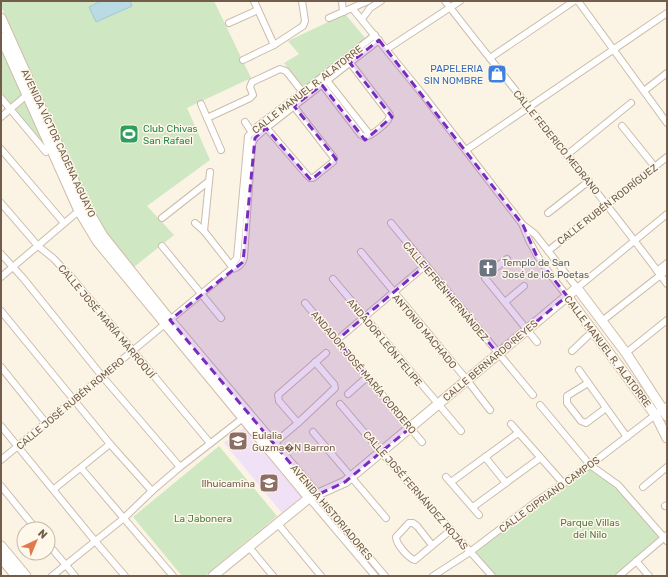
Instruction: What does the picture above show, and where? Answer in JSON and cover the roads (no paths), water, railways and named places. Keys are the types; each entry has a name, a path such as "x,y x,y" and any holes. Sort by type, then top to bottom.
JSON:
{"street":[{"path":"254,1 274,45"},
{"path":"243,60 274,45 304,24 302,1"},
{"path":"342,1 343,12"},
{"path":"329,18 368,1"},
{"path":"362,20 374,3 381,1"},
{"name":"CALLE FEDERICO MEDRANO","path":"446,1 568,154 667,284"},
{"path":"387,49 460,1"},
{"path":"490,58 574,1"},
{"path":"578,1 667,123"},
{"name":"CALLE MANUEL R. ALATORRE","path":"352,8 387,49 523,225 535,234 626,353 663,412 667,438"},
{"path":"229,23 258,10"},
{"path":"466,150 667,13"},
{"name":"AVENIDA VÍCTOR CADENA AGUAYO","path":"1,18 30,92 97,240 168,322"},
{"name":"AVENIDA VÍCTOR CADENA AGUAYO","path":"1,37 30,92"},
{"name":"CALLE MANUEL R. ALATORRE","path":"232,268 242,262 241,247 246,145 248,136 251,132 264,125 377,38"},
{"path":"323,80 361,135 364,137 370,135 388,121 390,115 348,60"},
{"path":"207,118 250,98 253,95 250,87 252,82 280,69 286,71 305,94"},
{"path":"644,92 667,74"},
{"path":"1,117 30,92"},
{"path":"1,98 46,152"},
{"path":"568,154 631,103"},
{"path":"200,104 221,150"},
{"path":"264,125 306,174 310,178 313,178 333,162 334,158 292,104"},
{"path":"245,122 251,132"},
{"name":"CALLE MANUEL R. ALATORRE","path":"241,247 252,144 264,125"},
{"path":"622,126 655,167"},
{"path":"1,149 64,223"},
{"name":"CALLE RUBÉN RODRÍGUEZ","path":"548,251 667,157"},
{"path":"204,231 210,172"},
{"path":"162,218 209,181"},
{"path":"548,213 589,181"},
{"name":"CALLE JOSÉ MARÍA MARROQUÍ","path":"1,203 38,246 53,258 73,279 210,443"},
{"path":"1,277 82,208"},
{"name":"CALLE BERNARDO REYES","path":"218,574 249,547 313,497 345,482 667,214"},
{"path":"195,223 204,231 232,268"},
{"name":"CALLE EFRÉN HERNÁNDEZ","path":"391,223 533,395"},
{"name":"CALLE MANUEL R. ALATORRE","path":"523,225 528,240 538,259 567,296 592,332 663,412"},
{"path":"162,246 221,318"},
{"name":"ANTONIO MACHADO","path":"361,252 490,410"},
{"path":"1,254 180,467"},
{"path":"507,259 485,277 537,342"},
{"path":"602,321 659,273 667,262"},
{"path":"337,340 426,265"},
{"name":"CALLE JOSÉ RUBÉN ROMERO","path":"1,460 232,268"},
{"path":"659,273 667,270"},
{"name":"ANDADOR LEÓN FELIPE","path":"333,279 461,431"},
{"path":"505,302 524,286"},
{"name":"ANDADOR JOSÉ MARÍA CORDERO","path":"305,303 422,442"},
{"path":"1,311 110,444 152,490"},
{"path":"626,353 667,320"},
{"name":"AVENIDA HISTORIADORES","path":"168,322 243,418 271,446"},
{"name":"AVENIDA HISTORIADORES","path":"168,322 313,497 374,576"},
{"path":"572,351 592,332"},
{"path":"298,423 279,401 279,393 326,353"},
{"path":"271,446 335,388 334,384 315,362"},
{"path":"1,367 46,423"},
{"path":"579,370 627,437"},
{"path":"348,394 367,376"},
{"path":"588,382 567,396 566,400 571,409 583,423 606,408"},
{"name":"CALLE JOSÉ FERNÁNDEZ ROJAS","path":"340,404 492,576"},
{"path":"540,405 590,465 618,485 666,538 619,576"},
{"name":"CALLE CIPRIANO CAMPOS","path":"433,576 470,552 562,483 590,465 663,412"},
{"path":"52,576 124,518 152,490 243,418"},
{"path":"511,424 562,483"},
{"path":"1,426 125,576"},
{"path":"313,432 386,518"},
{"path":"451,482 518,433"},
{"path":"54,489 110,444"},
{"path":"485,458 506,483"},
{"path":"472,507 540,458"},
{"path":"643,487 667,467"},
{"path":"81,468 173,576"},
{"path":"446,477 479,515"},
{"path":"1,486 29,521"},
{"name":"AVENIDA HISTORIADORES","path":"313,497 385,576"},
{"path":"432,544 413,523 409,523 396,537 397,542 414,560 451,530"},
{"path":"278,524 321,576"},
{"path":"1,546 26,576"},
{"path":"249,547 272,576"},
{"path":"56,554 74,576"},
{"path":"1,558 16,576"},
{"path":"636,561 649,576"}],"water":[{"path":"101,1 130,1 132,6 96,22 89,7"}],"place":[{"name":"PAPELERIA SIN NOMBRE","path":"497,74"},
{"name":"Club Chivas San Rafael","path":"129,134"},
{"name":"Templo de San José de los Poetas","path":"488,268"},
{"name":"Eulalia Guzma�N Barron","path":"238,441"},
{"name":"Ilhuicamina","path":"269,483"}],"park label":[{"name":"La Jabonera","path":"203,518"},
{"name":"Parque Villas del Nilo","path":"590,528"}]}
